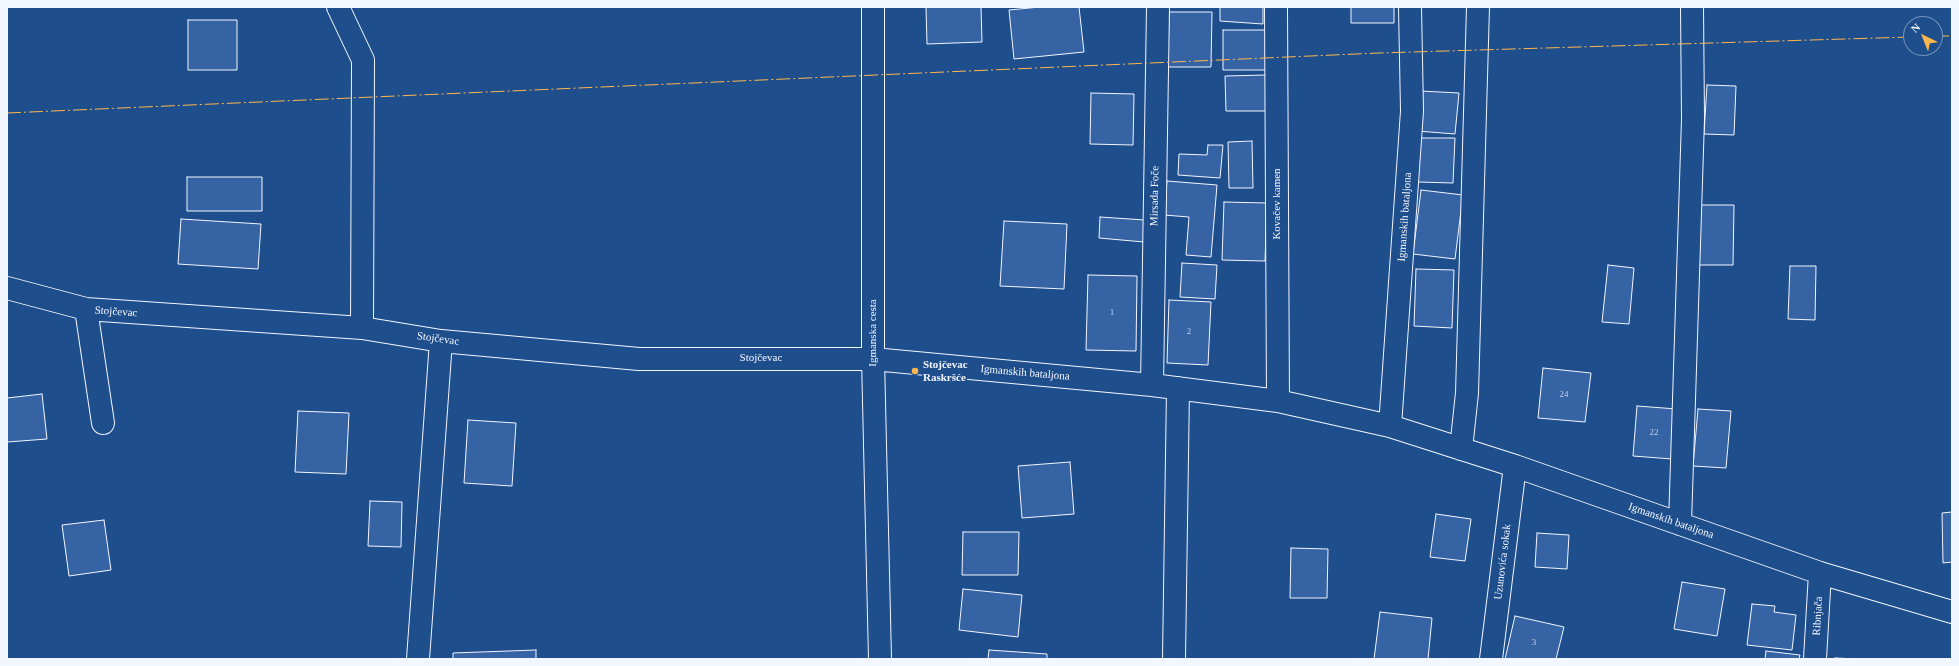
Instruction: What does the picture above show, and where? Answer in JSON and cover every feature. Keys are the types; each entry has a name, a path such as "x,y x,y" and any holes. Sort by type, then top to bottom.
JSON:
{"street":[{"path":"338,7 363,60 362,328"},
{"name":"Igmanska cesta","path":"873,7 873,359 880,659"},
{"name":"Mirsada Foče","path":"1152,384 1158,7"},
{"name":"Kovačev kamen","path":"1276,7 1278,401"},
{"name":"Igmanskih bataljona","path":"1390,426 1412,111 1410,7"},
{"path":"1461,448 1467,393 1478,7"},
{"path":"1680,524 1693,119 1692,7"},
{"name":"Stojčevac","path":"7,288 86,310 362,328 441,341 639,359 873,359"},
{"path":"86,310 103,423"},
{"path":"418,659 441,341"},
{"name":"Igmanskih bataljona","path":"873,359 1152,384 1278,401 1390,426 1515,466 1820,573 1952,612"},
{"path":"1174,659 1178,388"},
{"name":"Uzunovića sokak","path":"1491,659 1515,466"},
{"name":"Ribnjača","path":"1815,659 1820,573"}],"building":[{"path":"926,7 981,7 982,42 927,44"},
{"path":"1040,7 1079,7 1084,52 1014,59 1009,10"},
{"path":"1220,7 1263,7 1263,24 1220,21"},
{"path":"1351,7 1394,7 1394,23 1351,23"},
{"path":"1169,12 1212,12 1211,67 1168,67"},
{"path":"188,20 237,20 237,70 188,70"},
{"path":"1223,30 1270,30 1269,70 1223,70"},
{"path":"1266,75 1267,111 1226,111 1225,76"},
{"path":"1707,85 1736,86 1734,135 1704,134"},
{"path":"1420,91 1459,93 1455,134 1417,131"},
{"path":"1091,93 1134,94 1133,145 1090,144"},
{"path":"1419,138 1455,138 1453,183 1418,182"},
{"path":"1252,141 1253,188 1229,188 1228,142"},
{"path":"1208,145 1223,145 1220,178 1178,175 1179,154 1207,155"},
{"path":"187,177 262,177 262,211 187,211"},
{"path":"1167,181 1217,185 1211,257 1186,255 1189,217 1164,215"},
{"path":"1421,190 1463,195 1455,259 1413,254"},
{"path":"1224,202 1267,203 1265,261 1222,260"},
{"path":"1697,205 1734,205 1733,265 1696,265"},
{"path":"1100,217 1145,220 1144,242 1099,238"},
{"path":"181,219 261,224 258,269 178,264"},
{"path":"1004,221 1067,224 1064,289 1000,286"},
{"path":"1182,263 1217,265 1215,299 1180,297"},
{"path":"1608,265 1634,268 1629,324 1602,322"},
{"path":"1790,266 1816,266 1815,320 1788,319"},
{"path":"1416,269 1454,270 1452,328 1414,326"},
{"path":"1088,275 1137,276 1136,351 1086,350"},
{"path":"1169,300 1211,302 1208,365 1167,363"},
{"path":"1543,368 1591,373 1585,422 1538,418"},
{"path":"42,394 47,439 7,442 7,398"},
{"path":"1637,406 1677,409 1672,459 1633,456"},
{"path":"1698,409 1731,411 1726,468 1693,466"},
{"path":"298,411 349,413 346,474 295,472"},
{"path":"468,420 516,423 512,486 464,483"},
{"path":"1070,462 1074,514 1022,518 1018,466"},
{"path":"370,501 402,502 401,547 368,546"},
{"path":"1952,512 1952,562 1943,563 1942,513"},
{"path":"1436,514 1471,519 1465,561 1430,557"},
{"path":"104,520 111,570 69,576 62,525"},
{"path":"963,532 1019,532 1018,575 962,575"},
{"path":"1537,533 1569,535 1567,569 1535,567"},
{"path":"1291,548 1328,549 1327,598 1290,598"},
{"path":"1682,582 1725,589 1717,636 1674,629"},
{"path":"963,589 1022,595 1018,637 959,630"},
{"path":"1752,604 1775,606 1774,612 1796,615 1792,650 1747,645"},
{"path":"1380,612 1432,618 1428,659 1374,659"},
{"path":"1515,616 1564,627 1556,659 1505,659"},
{"path":"536,650 536,659 453,659 453,653"},
{"path":"989,650 1047,654 1047,659 988,659"},
{"path":"1766,651 1800,655 1799,659 1765,659"},
{"path":"1835,658 1858,659 1835,659"}],"power":[{"path":"1943,36 1952,36"},
{"path":"7,113 1379,53 1903,37"}],"place":[{"name":"Stojčevac Raskršće","path":"915,371"}]}
